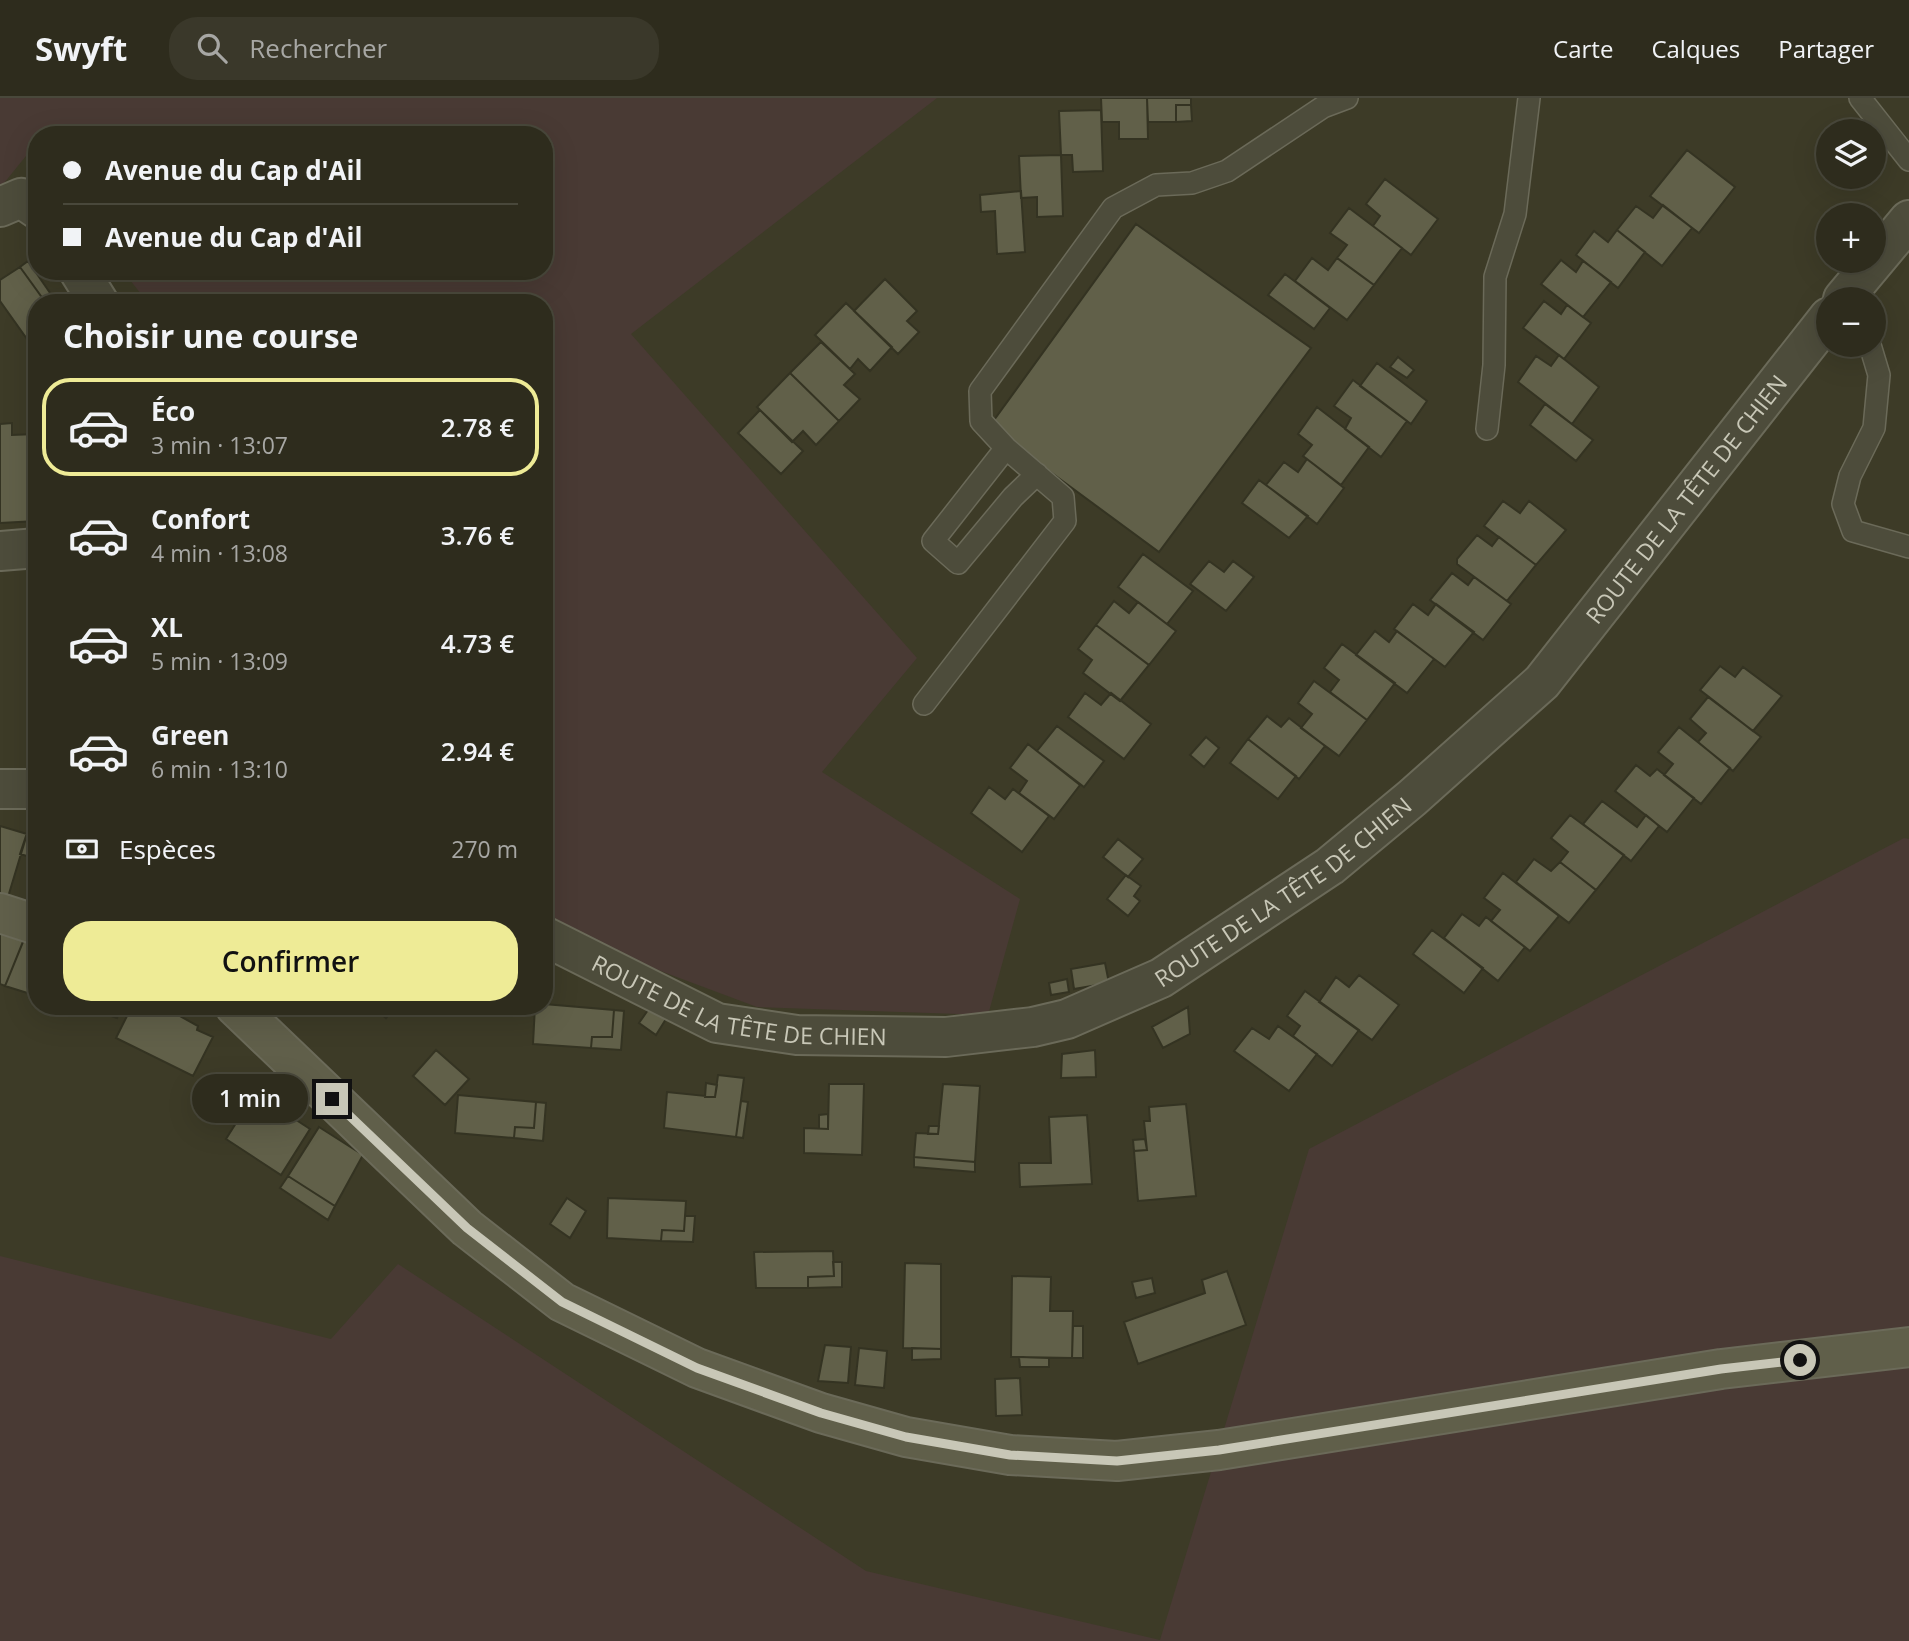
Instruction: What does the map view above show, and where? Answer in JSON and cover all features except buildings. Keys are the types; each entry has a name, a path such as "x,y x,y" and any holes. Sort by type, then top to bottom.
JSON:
{"street":[{"path":"0,207 21,198 28,203"},
{"path":"1853,287 1909,220"},
{"name":"ROUTE DE LA TÊTE DE CHIEN","path":"553,941 717,1023 797,1035 946,1037 1033,1027 1067,1019 1161,978 1330,866 1412,798 1542,682 1816,334"},
{"path":"0,551 28,549"},
{"path":"0,789 28,789"},
{"path":"0,913 28,922"},
{"path":"244,1015 467,1228 562,1302 697,1368 821,1413 906,1437 1010,1455 1117,1461 1219,1450 1721,1369 1909,1347"}],"lane":[{"path":"924,704 1065,521 1063,497 1006,448 981,421 980,391 1113,208 1156,185 1192,183 1227,171 1322,107 1347,98"},
{"path":"1487,429 1494,365 1496,277 1516,214 1529,98"},
{"path":"1860,98 1909,160"},
{"path":"1874,357 1879,375 1874,428 1850,476 1843,504 1853,531 1909,547"},
{"path":"1006,448 933,541 958,563 1013,497 1037,474"}],"shaded area":[{"path":"0,98 937,98 631,334 917,658 822,772 1020,899 988,1015 757,1007 553,931 553,294 141,294 130,280 553,280 553,126 28,126 28,153 0,188"},
{"path":"1904,838 1909,839 1909,1641 0,1641 0,1256 331,1339 398,1264 866,1571 1160,1640 1309,1149"}],"route":[{"path":"332,1099 467,1228 562,1302 697,1368 821,1413 906,1437 1010,1455 1117,1461 1219,1450 1721,1369 1800,1360"}]}
